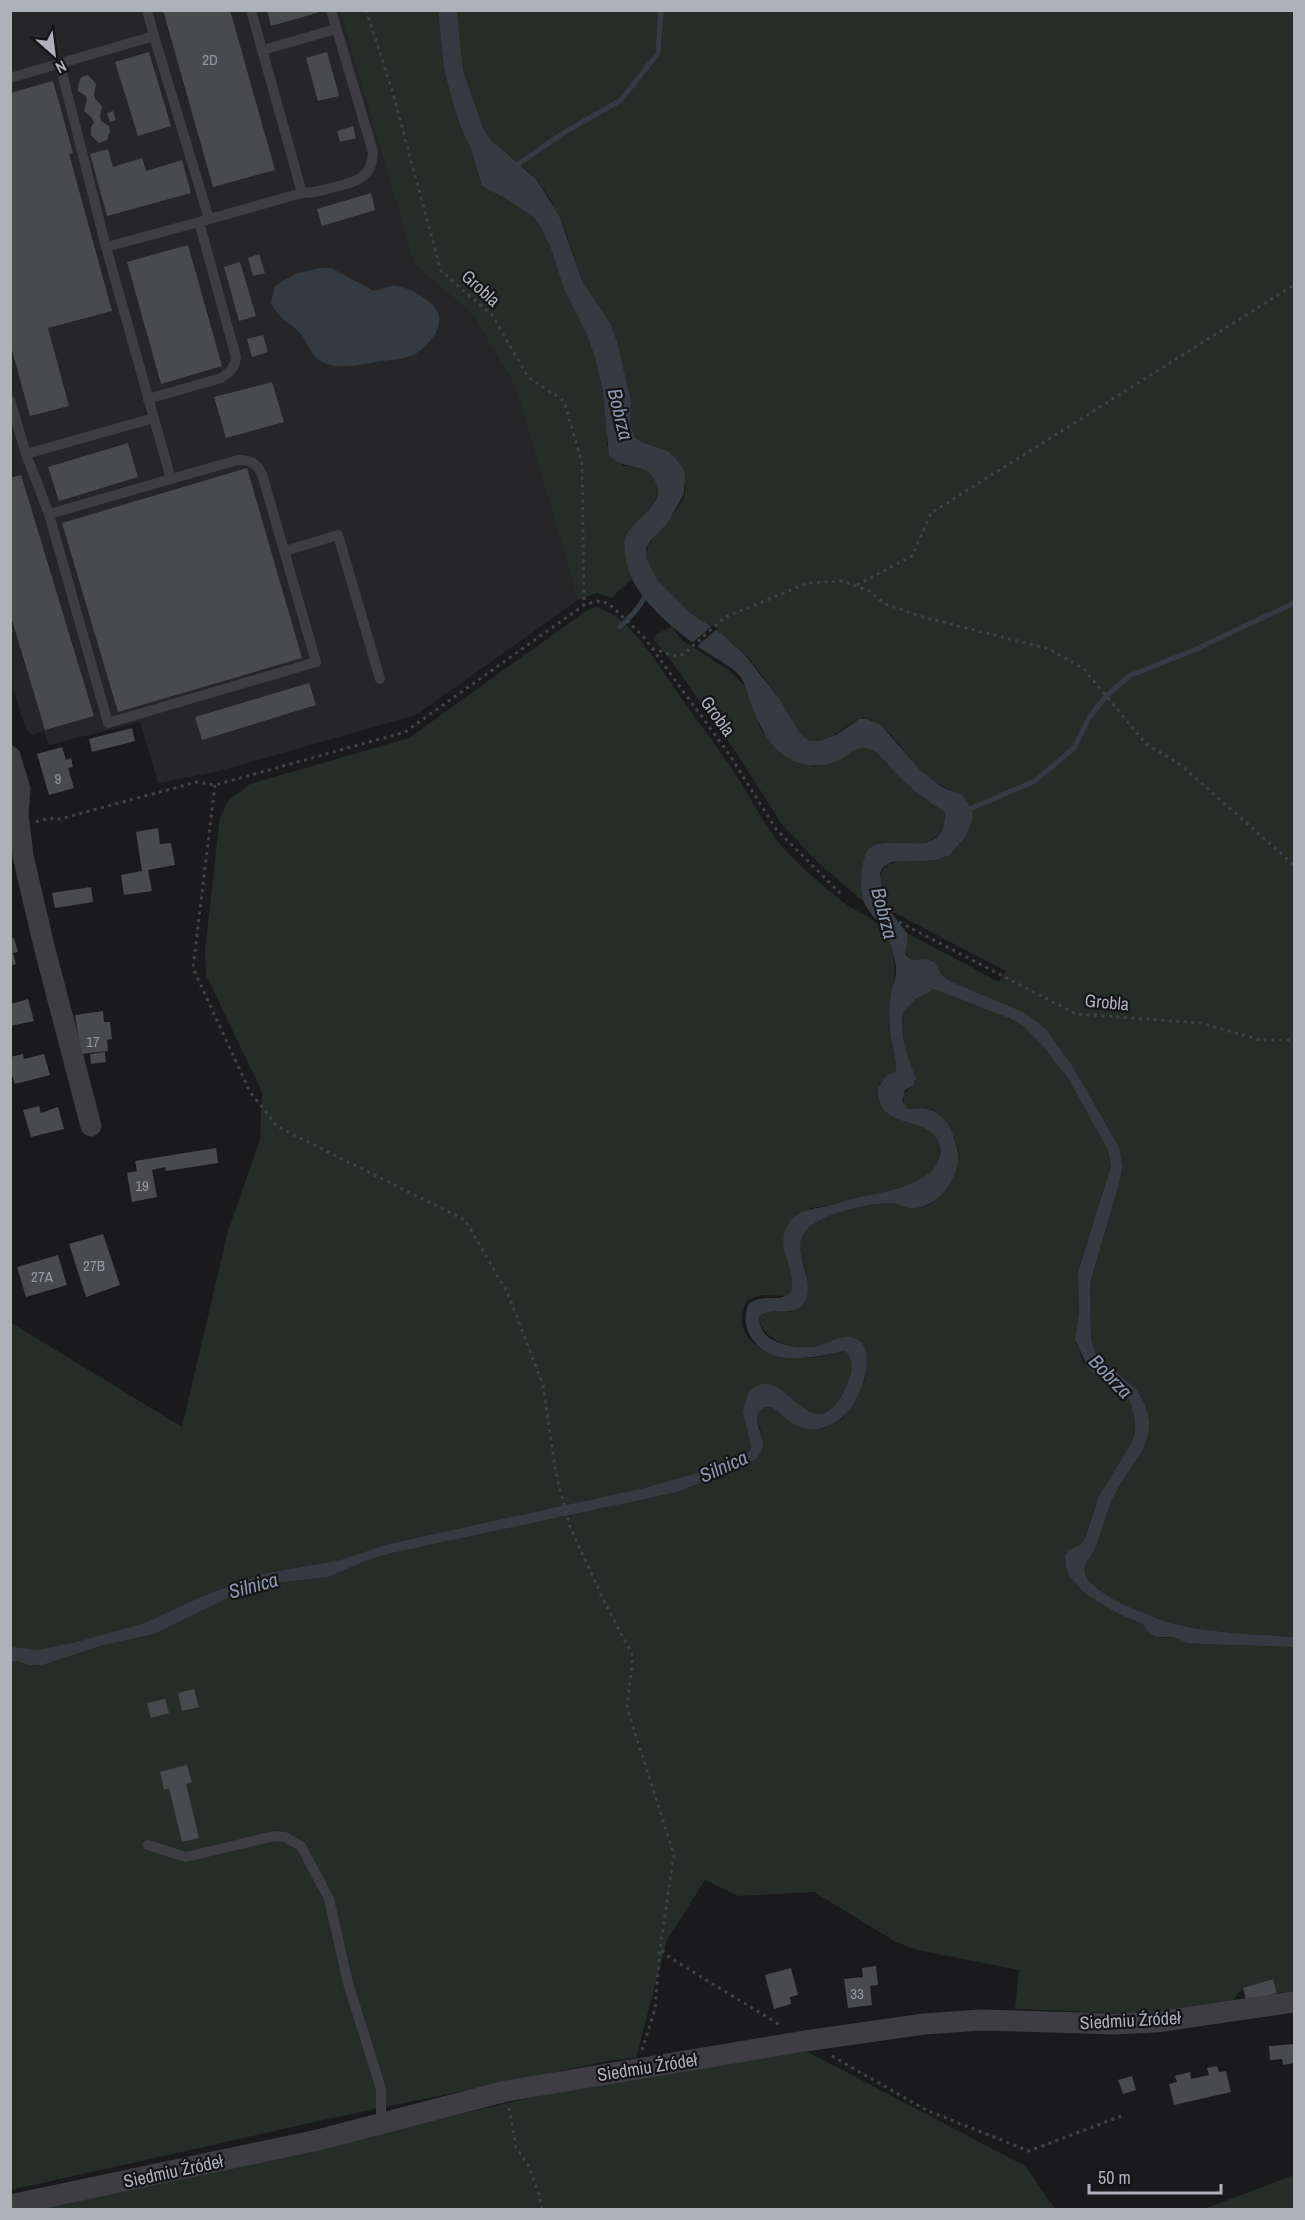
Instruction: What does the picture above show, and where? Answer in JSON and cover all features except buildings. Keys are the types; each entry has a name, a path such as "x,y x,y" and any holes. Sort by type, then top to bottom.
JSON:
{"street":[{"path":"11,761 20,789 19,827 23,856 44,946 92,1125"},
{"name":"Siedmiu Źródeł","path":"10,2205 318,2140 506,2091 805,2041 924,2024 981,2020 1115,2024 1156,2022 1294,2002"}],"lane":[{"path":"147,10 204,220 236,357 236,365 221,378 148,399"},
{"path":"251,10 302,193"},
{"path":"106,247 302,193 313,193 355,182 366,174 373,161 373,152 331,10"},
{"path":"263,50 336,29"},
{"path":"10,78 154,36"},
{"path":"60,65 106,247 171,479"},
{"path":"10,400 26,454 49,514 108,723 316,662 262,474 257,465 249,460 238,460 49,514"},
{"path":"26,454 154,418"},
{"path":"285,551 338,535 380,679"},
{"path":"148,1845 186,1857 274,1836 285,1837 301,1846 329,1899 348,1983 381,2089 381,2124"}],"path":[{"name":"Grobla","path":"366,10 392,90 441,271 492,315 528,377 564,401 582,463 584,606 597,601 610,605 643,636 729,754 776,829 840,892"},
{"path":"856,586 912,556 931,513 1294,285"},
{"path":"650,647 671,656 684,654 725,617 808,583 843,581 869,591 885,604 923,617 1049,649 1083,668 1146,744 1181,765 1294,865"},
{"path":"19,827 50,818 56,820 197,782 215,785 405,732 584,606"},
{"path":"215,785 193,968 250,1092 278,1127 465,1220 507,1292 543,1385 556,1474 570,1527 605,1603 633,1656 627,1708 674,1855 660,1949 655,2009 636,2069"},
{"name":"Grobla","path":"899,922 1076,1014 1201,1023 1260,1040 1294,1040"},
{"path":"660,1949 672,1959 805,2041 926,2110 1029,2151 1124,2115"},
{"path":"506,2091 516,2147 528,2165 539,2194 542,2210"}],"shaded area":[{"path":"10,11 340,11 414,264 473,315 515,386 578,600 416,715 215,772 158,783 140,722 49,745 44,731 32,735 26,730 10,678"},
{"path":"340,11 438,11 444,69 453,104 471,149 482,186 534,217 550,246 564,289 587,335 595,358 603,392 607,445 623,466 649,473 655,480 657,489 657,497 653,504 626,538 625,553 632,579 611,598 597,593 578,600 515,386 473,315 414,264"},
{"path":"457,11 1294,11 1294,1637 1212,1631 1164,1621 1113,1599 1094,1586 1087,1578 1085,1565 1095,1548 1109,1506 1140,1455 1149,1432 1149,1420 1145,1406 1137,1390 1096,1354 1091,1340 1090,1283 1119,1184 1119,1147 1073,1067 1047,1030 949,981 927,959 912,960 905,953 907,933 999,982 1006,971 887,909 883,898 881,875 885,868 892,863 936,859 949,855 966,836 962,795 942,786 923,773 883,727 868,719 853,722 823,741 815,742 802,737 769,684 746,655 674,600 652,573 647,548 681,502 685,493 685,483 668,451 641,442 635,437 630,426 631,401 617,341 610,323 583,283 566,233 550,199 537,179 491,140 483,128 463,70"},
{"path":"598,607 622,622 642,642 733,770 763,820 781,844 825,888 874,921 884,931 894,962 890,1018 896,1072 881,1082 878,1096 885,1110 892,1115 931,1130 939,1145 938,1162 931,1172 921,1179 891,1191 810,1208 789,1264 793,1277 791,1292 787,1296 762,1295 747,1300 742,1316 743,1329 758,1347 798,1358 812,1358 844,1351 850,1357 851,1376 847,1386 841,1397 827,1411 819,1414 811,1413 777,1389 757,1386 751,1446 749,1452 743,1455 720,1461 696,1473 644,1488 388,1544 340,1560 262,1574 203,1596 207,1607 259,1585 328,1577 368,1560 392,1553 678,1492 753,1461 762,1436 757,1417 758,1412 766,1407 777,1409 784,1416 823,1429 842,1419 865,1379 866,1353 843,1337 823,1345 807,1347 781,1343 766,1333 759,1318 767,1312 792,1312 806,1282 800,1249 801,1242 810,1226 817,1221 859,1207 881,1204 894,1203 914,1208 924,1207 932,1203 940,1194 956,1160 957,1147 946,1121 937,1112 925,1108 908,1109 904,1105 903,1095 916,1082 916,1078 903,1045 900,1027 900,1019 905,1007 927,992 937,989 1002,1015 1022,1026 1035,1037 1048,1050 1071,1083 1108,1150 1111,1166 1078,1272 1079,1313 1075,1339 1083,1362 1115,1384 1130,1401 1135,1421 1135,1434 1095,1506 1085,1538 1081,1544 1068,1550 1065,1555 1066,1568 1070,1577 1121,1615 1143,1624 1150,1633 1162,1638 1173,1637 1201,1644 1294,1647 1294,1991 1277,1993 1273,1979 1243,1988 1233,2000 1139,2014 1015,2009 1019,1970 917,1950 896,1942 814,1892 738,1896 705,1880 667,1940 636,2058 613,2060 346,2115 11,2190 10,1322 182,1427 228,1231 260,1140 262,1092 206,975 205,951 220,817 228,801 250,784 409,738 589,609"},
{"path":"671,627 683,641 730,671 746,687 760,728 776,748 814,767 840,759 857,748 877,751 912,788 945,813 943,826 938,834 923,843 881,842 862,890 864,902 822,866 783,826 735,751 653,639 657,634"},
{"path":"806,2051 1025,2166 1055,2209 27,2210 335,2144 566,2089"},
{"path":"1294,2175 1294,2209 1204,2209"}],"water":[{"path":"438,11 457,11 463,70 483,128 491,140 537,180 559,216 583,283 610,323 617,341 631,401 630,426 635,437 641,442 668,451 685,472 684,494 668,522 646,548 647,559 657,580 689,612 723,635 745,655 780,700 800,734 809,741 819,741 836,735 859,719 867,719 880,724 921,771 942,787 962,795 971,808 973,818 966,836 950,855 935,860 891,862 883,867 880,873 883,902 907,933 905,954 912,960 927,959 935,963 941,974 949,981 1025,1013 1047,1030 1073,1067 1119,1147 1122,1167 1119,1184 1090,1283 1091,1340 1096,1354 1137,1390 1149,1420 1149,1432 1140,1455 1116,1492 1095,1548 1086,1562 1087,1578 1094,1586 1113,1599 1163,1621 1212,1631 1294,1637 1294,1647 1201,1644 1188,1643 1173,1637 1157,1637 1147,1631 1143,1624 1121,1615 1087,1595 1070,1577 1066,1568 1065,1556 1068,1550 1081,1544 1085,1538 1098,1498 1135,1434 1135,1421 1130,1401 1115,1384 1088,1368 1075,1339 1079,1313 1078,1272 1111,1166 1108,1150 1068,1078 1042,1045 1024,1027 1009,1018 934,989 916,999 902,1013 905,1047 916,1078 914,1085 905,1090 902,1101 908,1109 923,1108 935,1112 948,1125 958,1154 958,1163 952,1180 941,1195 925,1206 913,1208 894,1203 883,1203 841,1212 815,1223 806,1231 801,1240 800,1249 808,1289 802,1306 796,1310 769,1312 759,1318 766,1335 783,1344 812,1347 849,1337 858,1340 864,1346 867,1364 863,1383 851,1408 837,1421 820,1429 802,1428 788,1421 777,1410 766,1407 758,1412 758,1425 763,1442 759,1454 753,1461 678,1492 392,1553 368,1560 328,1577 259,1585 154,1634 103,1645 42,1665 11,1661 11,1647 37,1650 73,1643 145,1623 203,1596 262,1574 340,1560 388,1544 644,1488 696,1473 720,1461 749,1452 751,1446 743,1411 749,1391 759,1385 769,1384 778,1388 812,1413 821,1414 828,1411 842,1395 851,1375 850,1356 844,1351 807,1358 770,1354 760,1347 749,1333 746,1326 748,1305 759,1299 781,1298 791,1292 791,1275 783,1242 787,1226 796,1215 907,1185 921,1179 938,1161 940,1148 936,1137 928,1130 886,1112 880,1103 878,1088 885,1077 896,1071 889,1017 896,967 885,932 864,902 861,879 865,856 872,847 882,843 922,843 934,839 942,830 945,813 911,788 881,756 870,749 858,749 832,763 815,766 798,763 782,754 771,743 761,727 739,675 672,627 651,606 634,583 626,560 625,539 628,532 656,499 658,491 656,483 652,476 642,469 622,463 609,455 603,392 595,358 587,335 564,289 550,246 539,224 534,217 482,186 471,149 453,104 444,69"},
{"path":"320,268 331,268 374,291 397,286 420,295 433,305 439,316 435,334 421,350 411,356 344,367 325,363 316,357 299,332 283,319 271,302 275,286 295,274"}],"pier":[{"path":"713,625 718,628 695,648 690,645"}],"waterway":[{"path":"514,167 560,135 621,100 658,53 661,10"},
{"path":"620,627 639,606 647,591"},
{"path":"967,810 1035,781 1074,748 1089,718 1106,696 1129,676 1194,650 1294,603"}],"water label":[{"name":"Bobrza","path":"621,414"},
{"name":"Bobrza","path":"885,913"},
{"name":"Bobrza","path":"1111,1376"},
{"name":"Silnica","path":"723,1466"},
{"name":"Silnica","path":"253,1585"}]}
